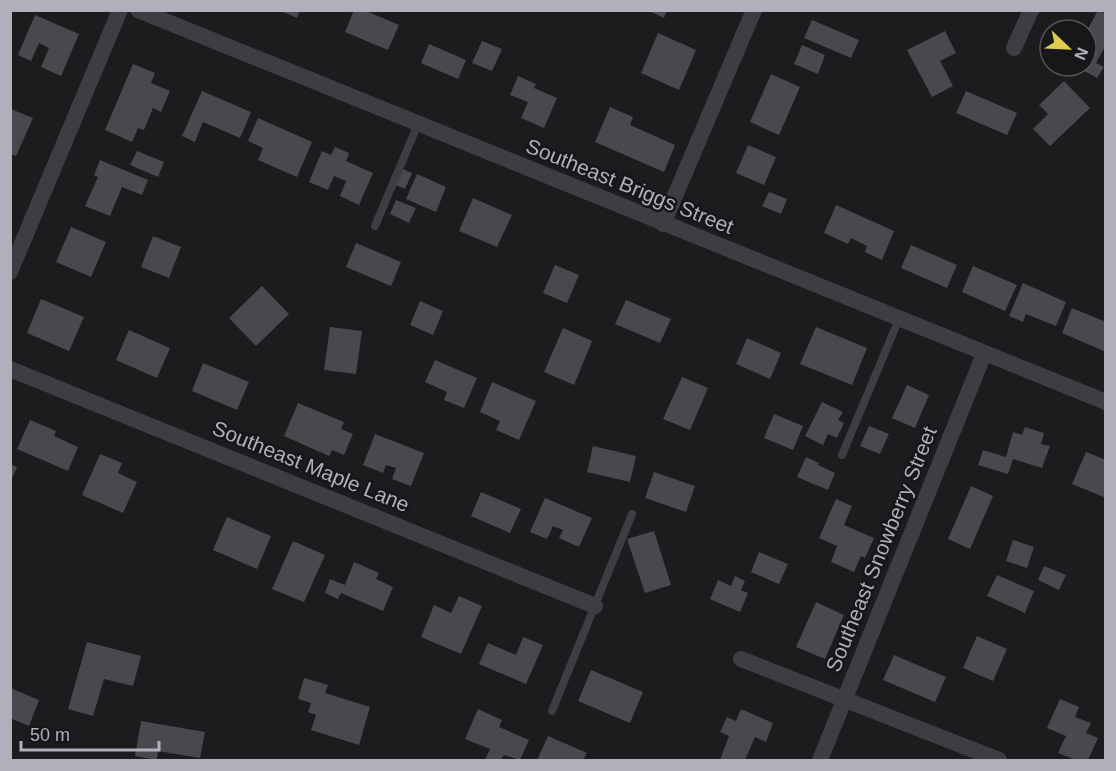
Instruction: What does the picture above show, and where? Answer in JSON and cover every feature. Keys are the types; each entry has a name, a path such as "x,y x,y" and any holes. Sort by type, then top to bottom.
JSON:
{"street":[{"path":"10,272 120,10"},
{"name":"Southeast Briggs Street","path":"138,10 1106,402"},
{"path":"663,224 754,10"},
{"path":"1014,48 1030,10"},
{"name":"Southeast Snowberry Street","path":"820,760 984,354"},
{"name":"Southeast Maple Lane","path":"10,369 595,606"},
{"path":"741,659 999,760"}],"lane":[{"path":"375,226 418,124"},
{"path":"842,455 899,319"},
{"path":"552,711 632,514"}],"building":[{"path":"279,10 300,10 297,18"},
{"path":"354,10 364,10 399,25 388,50 345,32"},
{"path":"647,10 667,10 664,18"},
{"path":"1098,10 1106,14 1106,45 1098,59 1098,18 1094,18"},
{"path":"35,15 79,34 61,76 41,67 49,48 39,43 31,61 18,55"},
{"path":"812,20 859,40 851,58 804,38"},
{"path":"945,31 956,53 940,61 953,86 932,97 907,50"},
{"path":"658,33 696,50 679,90 641,73"},
{"path":"482,41 502,49 492,71 472,63"},
{"path":"429,44 466,60 458,79 421,63"},
{"path":"802,45 825,55 818,74 794,64"},
{"path":"133,64 155,73 151,83 170,91 161,112 153,108 144,130 138,128 132,142 105,130"},
{"path":"1098,64 1104,67 1098,76"},
{"path":"771,74 800,87 779,135 750,122"},
{"path":"518,76 536,84 534,88 557,98 544,128 521,118 528,102 510,95"},
{"path":"1064,81 1090,108 1050,146 1033,129 1048,114 1039,105"},
{"path":"202,91 251,112 240,138 203,122 195,142 182,136"},
{"path":"966,91 1017,113 1007,135 956,113"},
{"path":"610,107 633,117 630,125 675,145 664,172 595,142"},
{"path":"11,109 33,118 16,156 10,154"},
{"path":"258,118 312,142 297,177 258,160 263,148 248,141"},
{"path":"748,145 776,157 764,185 736,173"},
{"path":"335,147 349,153 346,161 373,173 359,205 340,196 346,181 334,176 328,190 309,182 322,151 331,155"},
{"path":"137,151 164,162 158,177 130,165"},
{"path":"100,160 148,180 142,195 122,187 110,216 85,206 98,177 94,175"},
{"path":"403,169 412,173 405,189 396,185"},
{"path":"417,174 446,187 436,212 406,199"},
{"path":"769,192 787,199 781,214 762,206"},
{"path":"473,198 512,215 497,247 459,231"},
{"path":"396,200 416,208 409,223 390,214"},
{"path":"836,205 894,231 882,260 865,252 867,246 851,238 848,244 824,233"},
{"path":"71,227 106,242 91,277 56,262"},
{"path":"153,236 181,247 169,278 141,267"},
{"path":"356,243 401,262 391,286 346,267"},
{"path":"911,245 957,265 947,288 901,268"},
{"path":"555,265 579,275 567,303 543,293"},
{"path":"973,266 1017,285 1005,311 962,292"},
{"path":"1023,283 1066,302 1056,326 1026,314 1023,322 1009,316"},
{"path":"262,286 289,314 256,346 229,318"},
{"path":"41,299 84,317 69,351 27,333"},
{"path":"626,300 671,319 660,343 615,324"},
{"path":"420,301 443,311 433,335 410,325"},
{"path":"1072,308 1106,322 1106,352 1062,333"},
{"path":"330,327 362,331 356,374 324,370"},
{"path":"816,327 867,348 852,385 800,364"},
{"path":"563,328 592,341 574,385 544,372"},
{"path":"129,330 170,348 157,378 116,360"},
{"path":"747,338 781,353 770,379 736,364"},
{"path":"435,360 477,378 464,408 444,400 447,392 425,382"},
{"path":"203,363 249,382 237,410 192,391"},
{"path":"682,377 708,388 690,430 663,419"},
{"path":"492,382 536,401 519,440 496,430 500,421 480,412"},
{"path":"907,385 929,395 915,428 892,418"},
{"path":"822,402 843,412 838,420 844,423 837,438 828,434 823,445 805,436"},
{"path":"298,403 344,422 341,429 353,434 344,455 332,450 329,456 284,436"},
{"path":"774,414 803,426 793,450 764,438"},
{"path":"30,420 56,431 54,436 78,447 68,471 17,449"},
{"path":"869,426 889,434 880,454 860,446"},
{"path":"1025,427 1044,433 1041,444 1050,446 1042,468 1013,459 1008,474 978,465 983,450 1006,457 1013,432 1022,435"},
{"path":"375,434 424,453 411,486 392,479 396,468 386,465 383,473 363,465"},
{"path":"593,446 636,456 630,482 587,472"},
{"path":"1086,452 1106,460 1106,498 1072,484"},
{"path":"100,454 122,463 118,473 137,482 123,513 82,495"},
{"path":"806,457 835,473 828,490 797,477"},
{"path":"10,464 17,467 10,483"},
{"path":"654,472 695,486 686,512 645,498"},
{"path":"971,486 993,496 970,549 948,539"},
{"path":"481,492 521,509 510,533 471,516"},
{"path":"545,498 592,518 579,547 559,538 563,530 553,526 547,539 530,532"},
{"path":"836,499 852,506 844,525 874,538 865,558 861,556 854,572 831,562 837,546 819,538"},
{"path":"227,517 271,536 257,569 213,550"},
{"path":"654,531 671,585 645,593 627,539"},
{"path":"1013,540 1034,547 1027,568 1006,561"},
{"path":"293,541 325,555 304,602 272,589"},
{"path":"759,552 788,564 779,584 751,572"},
{"path":"354,562 379,573 376,579 393,587 383,611 341,593 338,599 325,593 330,579 345,585"},
{"path":"1044,566 1066,575 1059,590 1038,580"},
{"path":"997,575 1034,591 1025,613 987,596"},
{"path":"735,576 745,581 741,590 748,593 740,612 710,599 718,580 731,586"},
{"path":"459,596 482,606 461,654 421,637 434,605 451,613"},
{"path":"816,602 844,615 825,659 796,647"},
{"path":"977,636 1007,649 993,681 963,668"},
{"path":"523,637 543,645 526,684 479,664 488,643 516,655"},
{"path":"87,642 141,656 133,686 104,679 93,716 68,709"},
{"path":"894,655 946,677 935,702 883,680"},
{"path":"591,670 643,692 630,723 578,701"},
{"path":"304,678 328,685 325,693 370,707 359,745 311,730 316,715 308,712 311,703 298,699"},
{"path":"10,688 39,700 29,726 10,718"},
{"path":"1060,699 1079,707 1075,717 1091,723 1086,733 1098,738 1088,760 1076,760 1058,753 1066,736 1047,728"},
{"path":"478,709 502,720 499,727 529,740 520,760 504,755 501,760 485,760 490,749 465,739"},
{"path":"741,709 773,723 766,742 755,737 745,760 720,760 729,736 720,732 727,717 736,721"},
{"path":"141,721 205,732 200,758 158,751 157,760 135,756"},
{"path":"548,736 587,753 583,760 537,760"}]}
